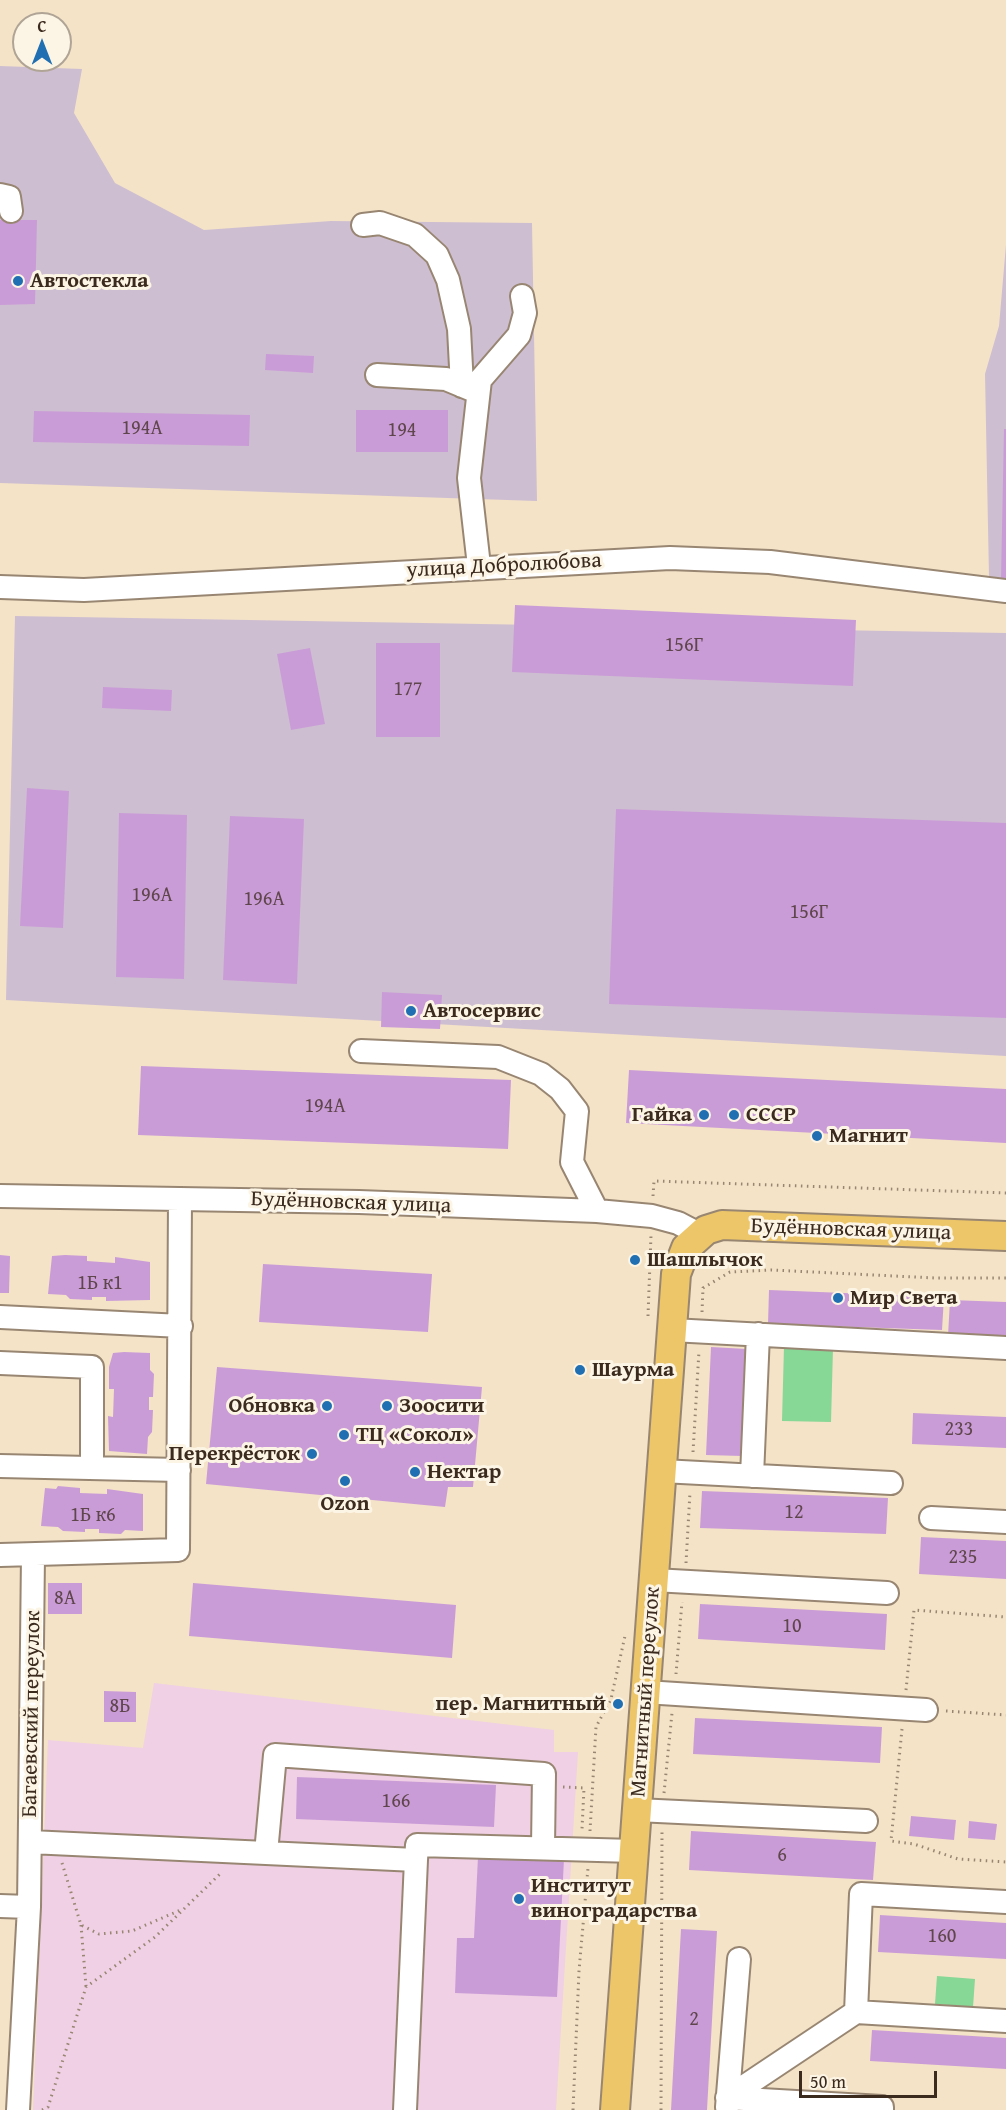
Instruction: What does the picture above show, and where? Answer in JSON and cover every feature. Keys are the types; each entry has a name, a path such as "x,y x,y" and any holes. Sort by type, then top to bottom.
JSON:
{"main road":[{"name":"Будённовская улица","path":"699,1234 722,1225 1006,1236"},
{"name":"Магнитный переулок","path":"615,2110 676,1274 686,1248 699,1234"}],"street":[{"path":"363,225 380,223 415,235 437,255 448,280 470,389 469,478 479,566"},
{"path":"470,389 519,335 525,313 522,296"},
{"path":"377,375 446,379 470,389"},
{"name":"улица Добролюбова","path":"0,587 84,590 479,566 670,558 770,562 1006,591"},
{"path":"361,1051 498,1057 541,1074 561,1089 577,1111 572,1162 597,1211"},
{"name":"Будённовская улица","path":"0,1196 597,1211 652,1216 678,1223 699,1234"},
{"path":"0,1555 178,1550 180,1199"},
{"path":"0,1317 181,1326"},
{"path":"672,1330 1006,1348"},
{"path":"752,1476 758,1334"},
{"path":"0,1363 92,1367 92,1468"},
{"path":"0,1466 179,1470"},
{"path":"662,1471 891,1483"},
{"path":"931,1518 1006,1522"},
{"name":"Багаевский переулок","path":"18,2110 29,1906 33,1555"},
{"path":"654,1580 887,1593"},
{"path":"645,1692 915,1710"},
{"path":"266,1853 275,1755 544,1774 543,1847"},
{"path":"637,1810 866,1821"},
{"path":"30,1842 417,1860"},
{"path":"405,2110 417,1845 634,1851"},
{"path":"856,2012 861,1894 1006,1902"},
{"path":"0,1906 29,1906"},
{"path":"727,2104 739,1959"},
{"path":"727,2104 856,2012 1006,2021"},
{"path":"727,2104 882,2107 882,2110"}],"path":[{"path":"1006,1617 914,1610 915,1710 891,1841 914,1844 958,1859 1006,1862"},
{"path":"915,1710 1006,1715"},
{"path":"545,1787 584,1788 582,1848"},
{"path":"42,2110 48,2107 86,1987 81,1925 61,1857 61,1844"},
{"path":"86,1987 155,1937 242,1852"},
{"path":"81,1925 99,1934 132,1931 185,1908"}],"shaded area":[{"path":"0,66 12,66 12,72 72,72 72,69 82,69 74,113 115,183 204,230 331,221 532,223 537,501 0,483"},
{"path":"1006,245 1006,583 994,583 989,577 985,374 999,326"},
{"path":"15,616 1006,633 1006,1056 6,1000"},
{"path":"154,1683 554,1730 554,1752 578,1752 556,2110 33,2110 48,1740 143,1748"}],"green space":[{"path":"784,1346 833,1348 831,1422 782,1421"},
{"path":"937,1976 975,1979 973,2007 935,2004"}],"building":[{"name":"Автостекла","path":"0,220 37,220 35,304 0,305"},
{"path":"266,354 314,356 313,373 265,370"},
{"path":"356,410 448,410 448,452 356,452"},
{"path":"34,411 250,415 249,446 33,442"},
{"path":"1004,429 1006,429 1006,579 1001,579"},
{"path":"515,605 856,620 853,686 512,672"},
{"path":"376,643 440,643 440,737 376,737"},
{"path":"310,648 325,724 291,730 277,654"},
{"path":"103,687 172,690 171,711 102,708"},
{"path":"27,788 69,791 63,928 20,926"},
{"path":"616,809 1006,823 1006,1018 609,1004"},
{"path":"119,813 187,815 184,979 116,977"},
{"path":"230,816 304,819 297,984 223,980"},
{"name":"Автосервис","path":"382,992 442,995 440,1029 381,1027"},
{"path":"141,1066 511,1080 508,1149 138,1135"},
{"path":"629,1070 1006,1089 1006,1143 626,1123"},
{"path":"0,1255 10,1256 9,1293 0,1293"},
{"path":"52,1256 87,1256 87,1261 115,1263 115,1257 150,1262 150,1300 106,1301 106,1297 92,1297 92,1300 70,1299 66,1295 48,1294"},
{"path":"263,1264 432,1274 428,1332 259,1322"},
{"path":"769,1290 944,1297 942,1330 768,1324"},
{"path":"950,1300 1006,1302 1006,1338 948,1336"},
{"path":"711,1347 747,1349 742,1456 706,1455"},
{"path":"113,1353 150,1353 150,1370 154,1374 153,1397 149,1397 149,1410 153,1410 152,1432 148,1437 147,1454 109,1451 108,1416 113,1417 114,1389 109,1389 109,1367"},
{"name":"ТЦ «Сокол»","path":"217,1367 482,1387 473,1487 448,1487 445,1507 206,1484"},
{"path":"913,1413 1006,1417 1006,1448 912,1444"},
{"path":"58,1486 80,1488 80,1493 107,1494 107,1489 143,1494 143,1531 125,1530 121,1534 99,1533 99,1529 85,1529 85,1532 63,1531 58,1527 41,1526 45,1488 56,1489"},
{"path":"702,1491 888,1498 886,1534 700,1528"},
{"path":"921,1537 1006,1541 1006,1579 919,1574"},
{"path":"48,1583 82,1583 82,1614 48,1614"},
{"path":"193,1583 456,1605 452,1658 189,1636"},
{"path":"700,1604 887,1614 885,1650 698,1639"},
{"path":"104,1691 136,1692 136,1722 104,1722"},
{"path":"695,1718 882,1727 880,1763 693,1754"},
{"name":"Институт виноградарства","path":"297,1777 496,1785 494,1827 296,1819"},
{"path":"911,1816 956,1820 954,1840 909,1836"},
{"path":"969,1821 997,1824 995,1840 968,1838"},
{"path":"691,1831 876,1842 873,1880 689,1870"},
{"name":"Институт виноградарства","path":"478,1857 564,1859 557,1997 455,1993 457,1938 474,1938"},
{"path":"880,1915 1006,1923 1006,1959 878,1952"},
{"path":"681,1929 717,1931 707,2110 671,2110"},
{"path":"872,2030 1006,2038 1006,2069 870,2061"}],"place":[{"name":"Автостекла","path":"18,281"},
{"name":"Автосервис","path":"411,1011"},
{"name":"Гайка","path":"704,1115"},
{"name":"СССР","path":"734,1115"},
{"name":"Магнит","path":"817,1136"},
{"name":"Шашлычок","path":"635,1260"},
{"name":"Мир Света","path":"838,1298"},
{"name":"Шаурма","path":"580,1370"},
{"name":"Обновка","path":"327,1406"},
{"name":"Зоосити","path":"387,1406"},
{"name":"ТЦ «Сокол»","path":"344,1435"},
{"name":"Перекрёсток","path":"312,1454"},
{"name":"Нектар","path":"415,1472"},
{"name":"Ozon","path":"345,1481"},
{"name":"пер. Магнитный","path":"618,1704"},
{"name":"Институт виноградарства","path":"519,1899"}]}
